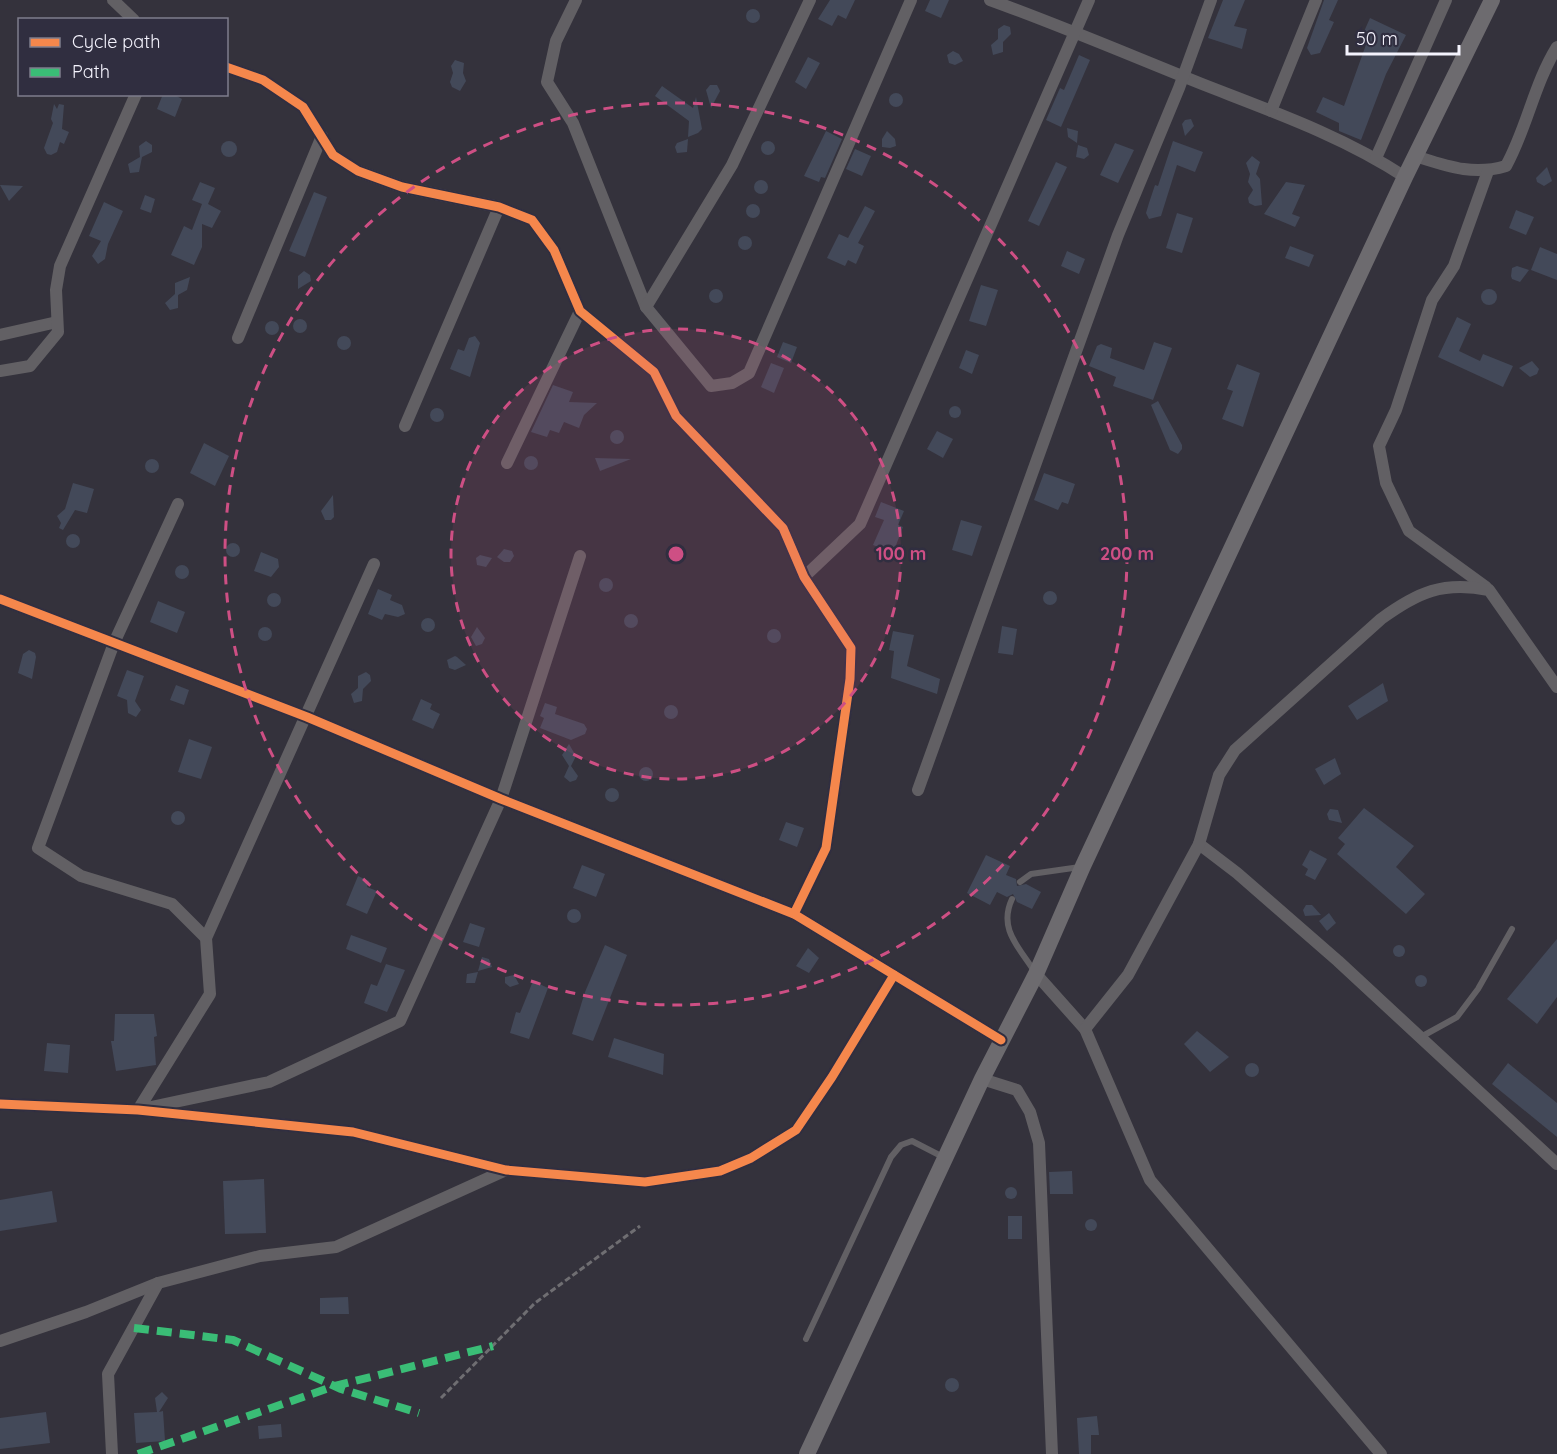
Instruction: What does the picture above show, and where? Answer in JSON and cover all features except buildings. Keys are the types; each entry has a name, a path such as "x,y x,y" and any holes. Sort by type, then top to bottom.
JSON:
{"main road":[{"path":"807,1454 982,1079 1036,975 1083,866 1405,177 1492,0"}],"street":[{"path":"113,0 132,18"},
{"path":"576,0 556,41 547,82 573,123 646,307 711,386 732,383 749,373 911,0"},
{"path":"646,307 732,165 810,0"},
{"path":"992,0 1075,31 1271,111 1376,158 1405,177"},
{"path":"804,577 860,524 1089,0"},
{"path":"918,790 1118,235 1183,76 1211,0"},
{"path":"1271,111 1316,0"},
{"path":"1376,158 1446,0"},
{"path":"1415,156 1462,170 1488,171 1506,166 1519,142 1532,99 1557,47"},
{"path":"228,68 263,80 303,107 333,155 364,174 402,187 499,207 532,220 554,250 580,311 654,372 676,416 783,528 804,577 851,648 850,679 826,848 794,914"},
{"path":"0,371 30,366 58,332 56,290 60,266 135,96"},
{"path":"238,338 322,136"},
{"path":"1488,171 1454,266 1432,300 1396,410 1378,446 1386,483 1409,531 1489,590 1557,687"},
{"path":"405,426 499,207"},
{"path":"507,464 580,311"},
{"path":"0,335 57,322"},
{"path":"178,504 114,643 38,848 81,876 172,904 206,938"},
{"path":"138,1110 269,1082 400,1021 501,799 580,556"},
{"path":"138,1110 210,994 206,938 374,564"},
{"path":"1085,1029 1128,975 1199,844 1219,775 1235,750 1381,619 1406,602 1432,591 1462,585 1489,590"},
{"path":"0,599 307,717 501,799 794,914 1001,1040"},
{"path":"1199,844 1237,873 1338,961 1557,1164"},
{"path":"0,1104 138,1110 353,1132 506,1170 645,1182 720,1171 752,1158 796,1130 832,1077 894,975"},
{"path":"1036,975 1085,1029 1150,1180 1381,1454"},
{"path":"982,1079 1017,1090 1030,1112 1039,1143 1052,1454"},
{"path":"0,1341 86,1312 158,1283 260,1256 336,1247 506,1170"},
{"path":"112,1454 108,1374 158,1283"}],"lane":[{"path":"1020,882 1031,874 1083,866"},
{"path":"1012,899 1006,912 1006,926 1036,975"},
{"path":"1419,1038 1457,1017 1478,989 1512,929"},
{"path":"806,1339 891,1157 901,1145 912,1141 945,1159"}],"path":[{"path":"441,1398 535,1303 640,1226"}],"marked path":[{"path":"134,1328 233,1340 341,1389 419,1413"},
{"path":"138,1454 335,1386 493,1346"}],"cycle path":[{"path":"228,68 263,80 303,107 333,155 358,171 402,187 499,207 532,220 554,250 580,311 654,372 676,416 783,528 804,577 851,648 850,679 826,848 794,914"},
{"path":"0,599 307,717 501,799 794,914 1001,1040"},
{"path":"0,1104 138,1110 353,1132 506,1170 645,1182 720,1171 751,1158 796,1130 832,1077 894,975"}]}
